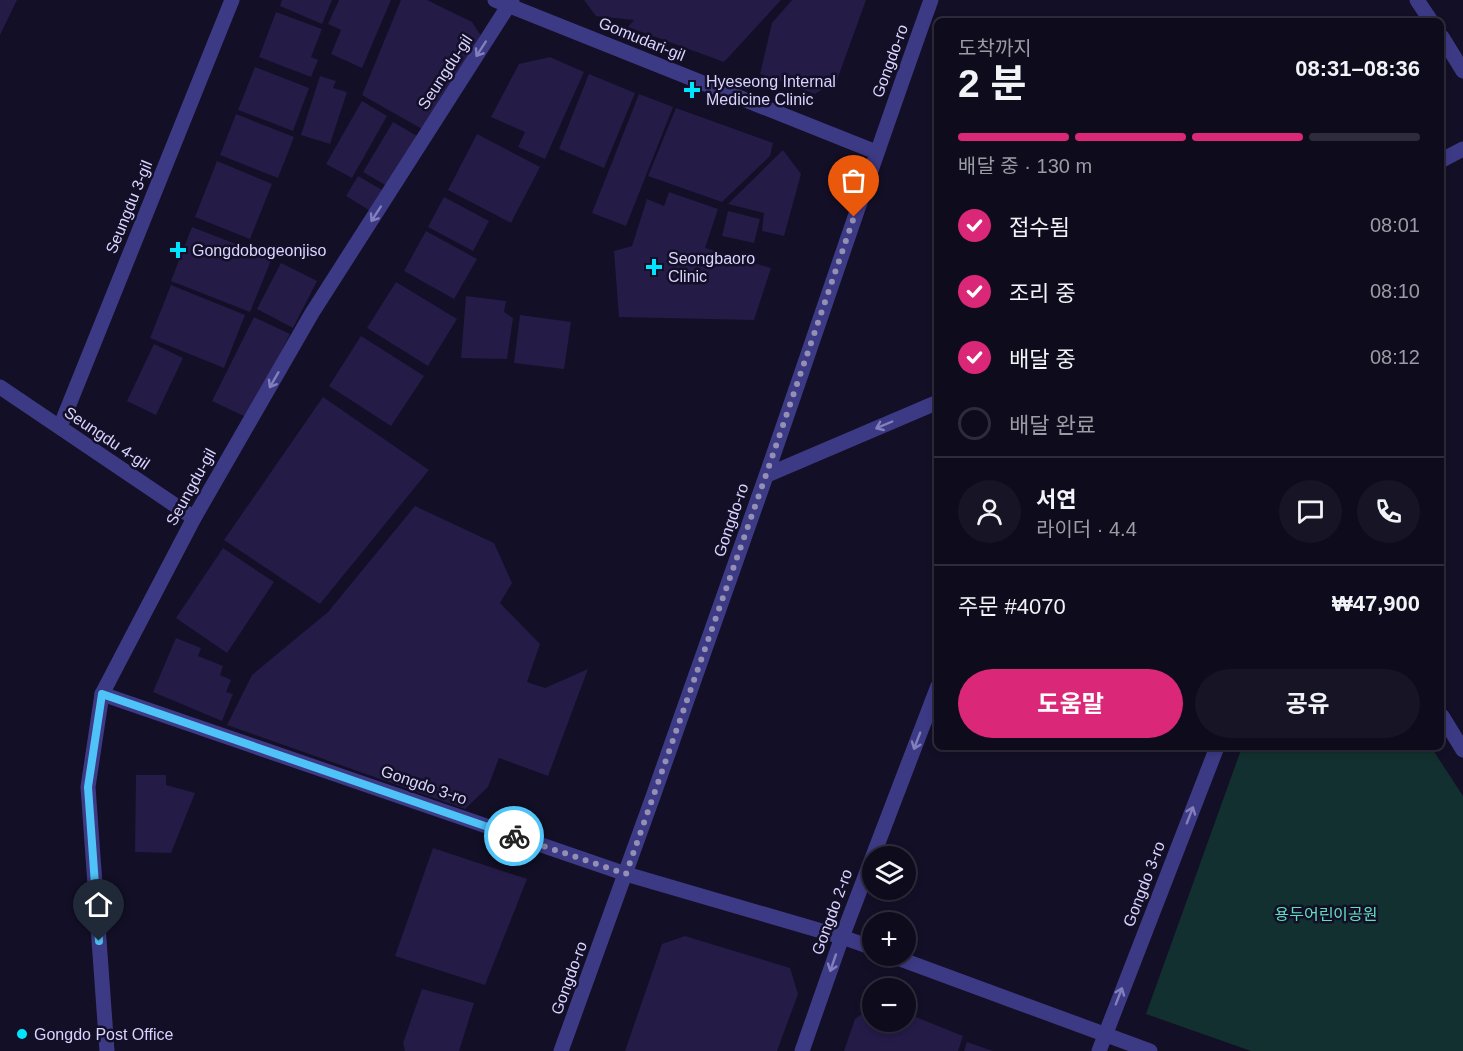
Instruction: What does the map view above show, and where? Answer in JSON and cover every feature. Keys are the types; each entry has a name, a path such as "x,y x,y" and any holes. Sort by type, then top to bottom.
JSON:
{"street":[{"name":"Seungdu 3-gil","path":"60,427 232,0"},
{"name":"Gongdo-ro","path":"561,1051 626,874 876,152 931,0"},
{"path":"1417,0 1429,18"},
{"name":"Gomudari-gil","path":"505,2 876,152"},
{"name":"Seungdu-gil","path":"107,1051 88,787 102,694 194,518 312,313 505,2"},
{"path":"1444,41 1463,71"},
{"path":"1444,159 1463,149"},
{"name":"Seungdu 4-gil","path":"0,387 194,518"},
{"path":"766,475 934,404"},
{"name":"Gongdo 3-ro","path":"102,694 626,874 862,944"},
{"name":"Gongdo 2-ro","path":"802,1051 842,937 934,696"},
{"path":"1444,719 1463,750"},
{"name":"Gongdo 3-ro","path":"1099,1051 1216,750"},
{"path":"916,965 1150,1051"}],"green space":[{"name":"용두어린이공원","path":"1241,750 1433,750 1463,796 1463,1051 1251,1051 1146,1014"}],"building":[{"path":"0,0 17,0 0,35"},
{"path":"282,0 332,0 322,24 280,6"},
{"path":"339,0 391,0 362,68 331,54 341,30 328,24"},
{"path":"401,0 427,0 472,22 481,36 422,129 362,95"},
{"path":"584,0 781,0 724,62 628,27 634,20 596,16"},
{"path":"792,0 866,0 837,80 815,94 760,74 772,23"},
{"path":"276,12 322,29 311,57 318,60 311,77 259,57"},
{"path":"550,57 584,72 545,159 518,147 525,132 491,117 519,64"},
{"path":"255,67 309,88 293,131 238,110"},
{"path":"589,74 635,93 604,168 559,149"},
{"path":"320,76 336,81 333,88 347,92 330,144 301,135"},
{"path":"639,94 673,107 626,226 592,213"},
{"path":"362,101 387,116 352,178 326,164"},
{"path":"676,108 773,143 770,156 722,202 648,176"},
{"path":"236,114 294,137 278,178 220,155"},
{"path":"393,122 417,136 387,186 363,172"},
{"path":"477,134 540,167 511,223 448,190"},
{"path":"783,150 801,174 784,236 762,231 764,213 728,204"},
{"path":"217,161 272,184 250,239 195,217"},
{"path":"358,176 384,191 372,212 346,196"},
{"path":"669,192 718,209 705,248 771,268 754,320 619,317 614,251 632,246 647,199 664,206"},
{"path":"444,197 489,221 473,251 428,227"},
{"path":"728,211 760,219 754,243 722,236"},
{"path":"192,227 272,258 250,312 171,281"},
{"path":"426,231 477,259 454,299 404,271"},
{"path":"281,263 317,281 293,328 257,309"},
{"path":"396,282 457,319 428,366 367,328"},
{"path":"171,285 245,315 224,368 150,338"},
{"path":"466,296 506,301 504,312 513,318 507,359 461,358"},
{"path":"520,315 571,322 564,369 514,363"},
{"path":"254,317 290,334 248,418 212,401"},
{"path":"361,336 424,376 391,426 329,386"},
{"path":"154,344 183,358 156,415 127,401"},
{"path":"323,397 429,470 320,604 224,540"},
{"path":"415,506 494,543 512,583 500,603 540,644 527,682 545,688 588,669 548,776 499,758 488,787 465,809 227,725 252,675 328,612"},
{"path":"223,548 274,582 227,653 176,618"},
{"path":"176,638 201,648 198,656 223,666 220,675 231,680 226,692 233,694 222,721 153,692"},
{"path":"136,775 166,775 166,785 195,793 171,853 135,852"},
{"path":"433,848 527,879 485,985 395,956"},
{"path":"685,936 790,968 798,994 777,1051 625,1051 662,944"},
{"path":"422,989 474,1003 459,1051 405,1051 403,1043"},
{"path":"862,1014 862,1032 916,1032 916,1017 963,1036 958,1051 844,1051 855,1019"},
{"path":"967,1042 993,1051 964,1051"}],"way so far":[{"path":"514,836 626,874 854,217"}],"place":[{"name":"Hyeseong Internal Medicine Clinic","path":"692,90"},
{"name":"Gongdobogeonjiso","path":"178,250"},
{"name":"Seongbaoro Clinic","path":"654,267"},
{"name":"Gongdo Post Office","path":"22,1034"}],"route":[{"path":"99,941 88,787 102,694 514,836"}]}
